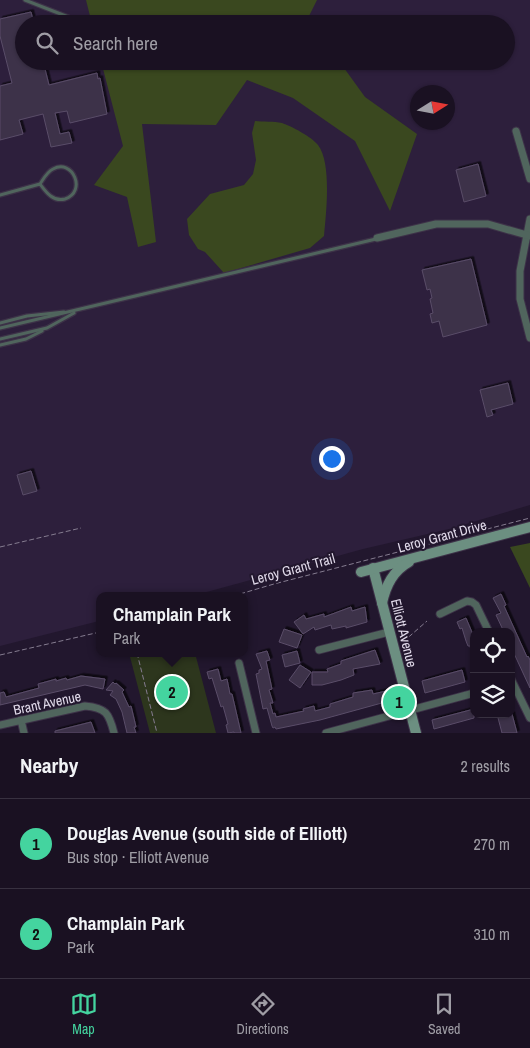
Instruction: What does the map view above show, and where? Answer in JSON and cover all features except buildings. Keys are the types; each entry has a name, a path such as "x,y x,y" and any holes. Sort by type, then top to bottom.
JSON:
{"street":[{"path":"516,131 530,179"},
{"path":"530,219 529,236 520,271 520,298 530,338"},
{"path":"377,238 436,224 488,224 529,236"},
{"name":"Leroy Grant Drive","path":"359,567 373,568 530,527"},
{"path":"382,604 385,592 395,572 419,556"},
{"name":"Elliott Avenue","path":"373,568 388,632 416,733"},
{"path":"440,614 467,601 472,602 476,604 487,628"},
{"path":"319,650 388,632"},
{"path":"238,663 256,733"},
{"path":"515,687 530,718"},
{"path":"326,733 470,694"},
{"name":"Brant Avenue","path":"0,725 85,706 99,707 106,713 114,733"},
{"path":"21,720 24,733"}],"lane":[{"path":"25,0 63,15"},
{"path":"0,195 40,184 54,168 62,167 70,170 76,176 77,185 75,192 69,198 61,200 52,198 40,184"},
{"path":"0,328 377,238"},
{"path":"0,323 27,316 79,310"},
{"path":"0,345 26,339 79,310"},
{"path":"0,340 46,328"}],"path":[{"name":"Leroy Grant Trail","path":"248,593 359,567 530,518"},
{"path":"0,547 81,528"},
{"path":"403,642 428,621"},
{"path":"0,655 96,633"},
{"path":"137,657 157,733"}],"shaded area":[{"path":"0,0 530,0 530,505 449,529 363,549 207,592 96,592 96,622 0,646"}],"green space":[{"path":"86,0 317,0 310,15 90,15"},
{"path":"103,70 346,70 365,97 417,134 390,211 355,141 293,98 247,80 216,125 142,124 156,242 138,247 127,197 94,185 123,146"},
{"path":"255,121 286,124 306,135 318,145 322,153 327,176 324,236 310,248 224,273 205,252 198,249 189,235 187,219 210,194 244,185 253,174 256,160 252,133"},
{"path":"530,543 530,588 510,547"},
{"path":"130,657 196,657 216,733 150,733"}],"place":[{"name":"Champlain Park","path":"172,692"},
{"name":"Douglas Avenue (south side of Elliott)","path":"399,702"}]}
